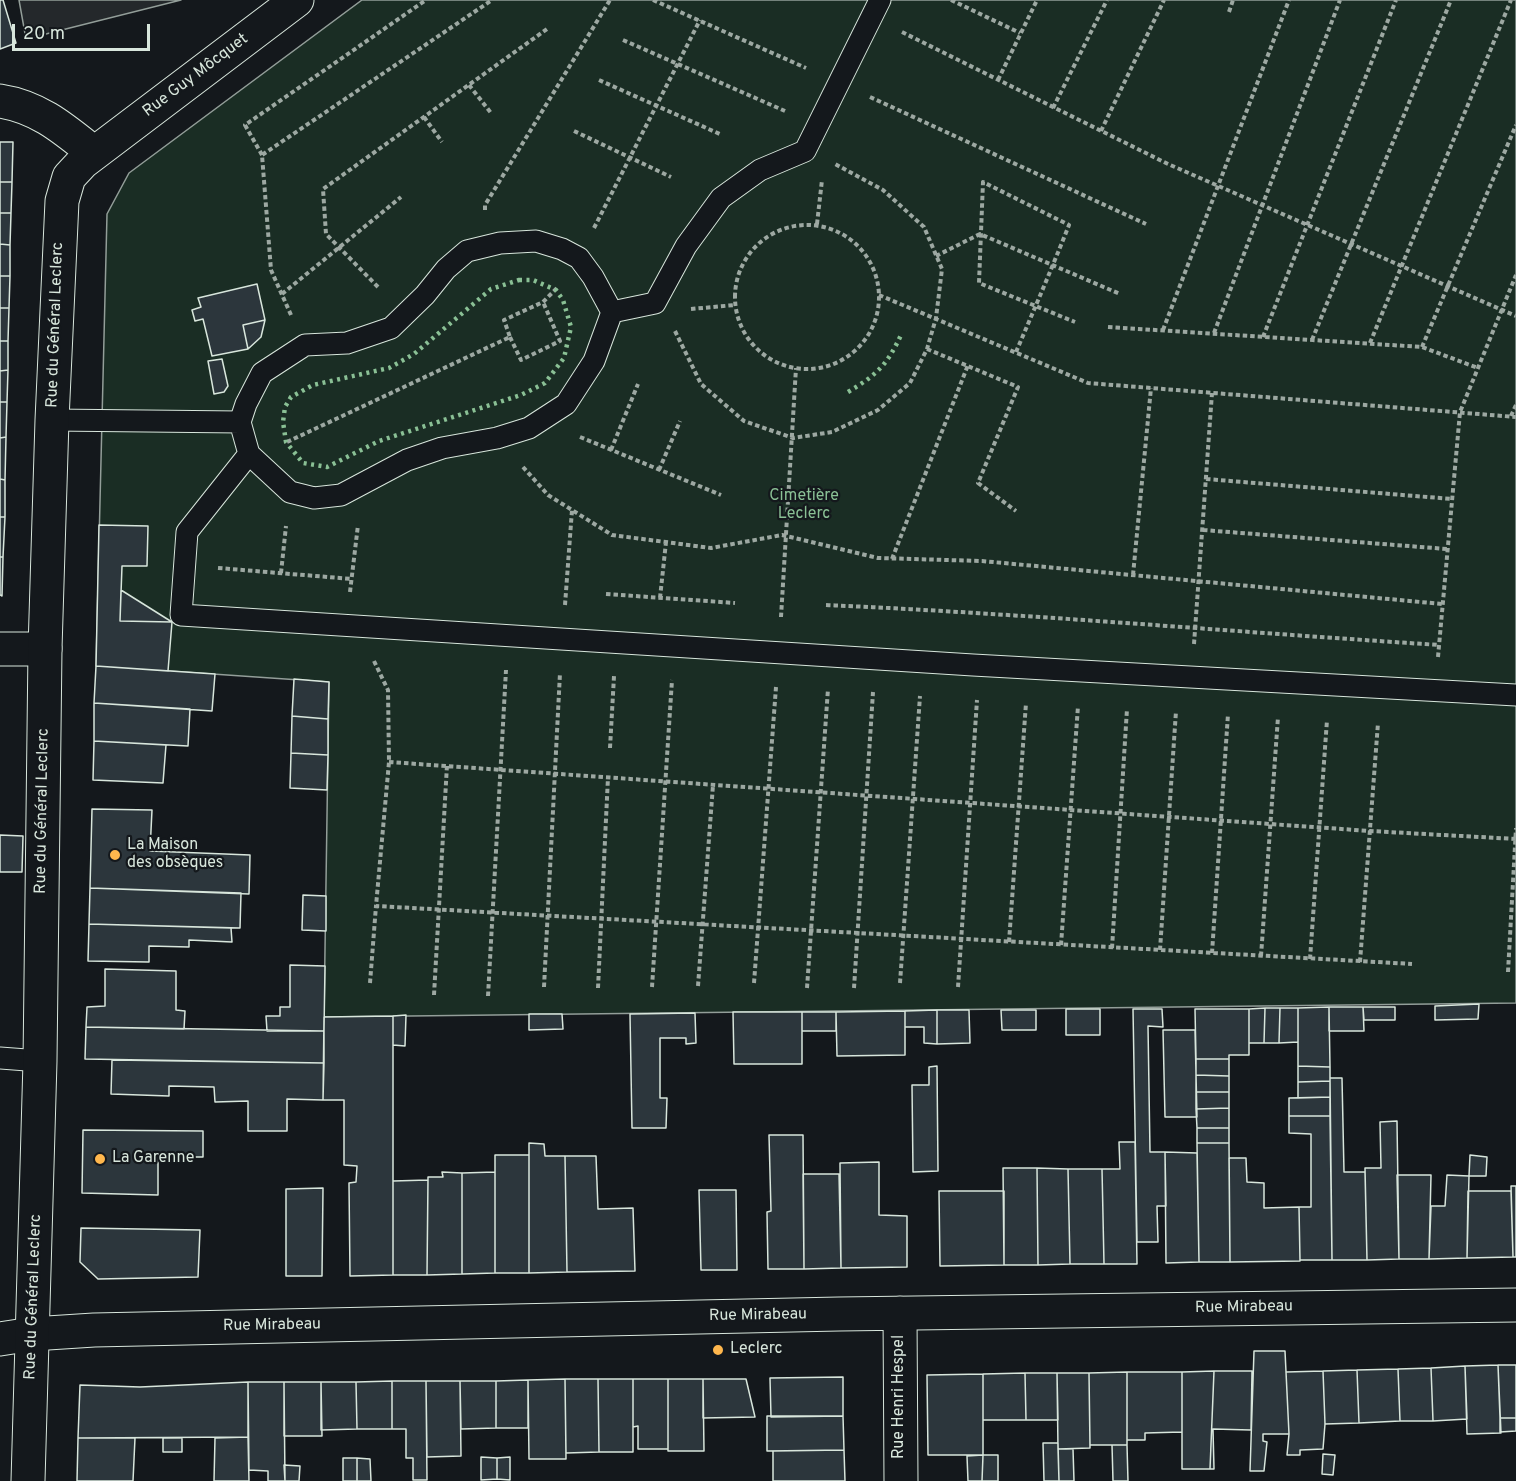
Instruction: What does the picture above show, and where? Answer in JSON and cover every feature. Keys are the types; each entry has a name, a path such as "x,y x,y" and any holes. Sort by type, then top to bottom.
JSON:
{"street":[{"name":"Rue Guy Môcquet","path":"94,153 297,0"},
{"path":"0,101 15,103 42,113 94,153"},
{"name":"Rue du Général Leclerc","path":"28,1481 40,1061 45,649 62,201 69,177 94,153"},
{"path":"0,649 45,649"},
{"name":"Rue Mirabeau","path":"0,1340 32,1334 94,1330 900,1313 1516,1305"},
{"name":"Rue Henri Hespel","path":"900,1313 901,1481"}],"lane":[{"path":"612,312 662,307 686,246 721,198 760,170 814,155 839,82 876,9"},
{"path":"536,241 562,249 579,258 593,277 612,312 594,361 566,404 530,428 497,438 442,448 407,460 341,495 314,498 290,492 251,456 240,422 246,404 262,373 305,345 347,343 391,328 425,295 446,269 467,251 501,243 536,241"},
{"path":"52,420 240,422"},
{"path":"251,456 186,532 181,615 875,659 1516,695"},
{"path":"0,1058 40,1061"}],"path":[{"path":"305,345 271,270 262,155 245,125 426,0"},
{"path":"262,155 492,0"},
{"path":"485,247 485,205 610,0"},
{"path":"653,0 839,82 1146,224"},
{"path":"951,0 1020,33"},
{"path":"998,80 1037,0"},
{"path":"1053,108 1107,0"},
{"path":"1101,131 1164,0"},
{"path":"1229,12 1233,0"},
{"path":"1163,330 1289,0"},
{"path":"1214,333 1340,0"},
{"path":"1263,337 1396,0"},
{"path":"1312,340 1450,0"},
{"path":"1370,343 1511,0"},
{"path":"876,9 998,80 1053,108 1219,186 1516,316"},
{"path":"543,302 560,341 521,360 504,320 543,302 567,278 699,20"},
{"path":"378,287 326,234 323,189 547,29"},
{"path":"623,40 785,111"},
{"path":"599,80 722,135"},
{"path":"469,85 491,113"},
{"path":"424,117 442,142"},
{"path":"1422,347 1516,125"},
{"path":"574,131 671,177"},
{"path":"735,305 662,307 701,384 744,421 793,438 832,432 878,410 910,383 927,348 936,318 942,269 924,227 883,190 814,155 817,224"},
{"path":"1016,352 1036,305 1069,225 983,182 979,283 1036,305 1075,321"},
{"path":"282,294 401,197"},
{"path":"817,224 840,231 859,245 872,264 879,287 879,310 871,332 856,351 837,364 814,369 796,368 768,358 750,341 738,319 734,295 738,271 751,250 769,234 792,225 817,224"},
{"path":"936,256 980,234 1120,294"},
{"path":"1435,690 1460,412 1516,275"},
{"path":"879,296 1088,383 1514,417 1516,405"},
{"path":"1108,327 1422,347 1478,368"},
{"path":"251,456 510,337"},
{"path":"927,348 1018,387 978,483 1016,511"},
{"path":"892,559 968,365"},
{"path":"754,983 787,536 796,368"},
{"path":"611,450 638,384"},
{"path":"1133,575 1151,388"},
{"path":"1161,950 1170,817 1185,677 1195,629 1212,393"},
{"path":"541,420 721,495"},
{"path":"659,470 680,420"},
{"path":"497,438 548,495 612,535 711,548 782,535 878,558 982,561 1442,604"},
{"path":"1206,479 1452,499"},
{"path":"363,483 352,579 351,626 388,690 388,762 370,982"},
{"path":"281,573 290,492"},
{"path":"544,987 562,639 572,510"},
{"path":"1202,530 1447,549"},
{"path":"660,598 666,542"},
{"path":"184,565 352,579"},
{"path":"606,594 735,603"},
{"path":"826,605 977,612 1439,645"},
{"path":"488,996 508,636"},
{"path":"610,748 616,642"},
{"path":"652,987 674,646"},
{"path":"807,988 830,656"},
{"path":"854,988 875,659"},
{"path":"900,983 922,661"},
{"path":"958,987 979,665"},
{"path":"1009,942 1029,668"},
{"path":"1061,945 1080,671"},
{"path":"1112,948 1129,673"},
{"path":"1212,953 1230,679"},
{"path":"1261,956 1280,682"},
{"path":"1310,958 1329,685"},
{"path":"1360,962 1381,688"},
{"path":"388,762 1370,831 1516,839"},
{"path":"434,995 447,765"},
{"path":"598,988 608,777"},
{"path":"698,986 713,785"},
{"path":"1508,972 1516,828"},
{"path":"376,906 1412,964"}],"green space":[{"name":"Cimetière Leclerc","path":"362,0 1516,0 1516,1003 324,1017 329,682 96,666 107,214 129,173"}],"shaded area":[{"path":"19,0 181,0 26,39"}],"building":[{"path":"0,0 3,0 16,43 0,49"},
{"path":"0,142 13,142 12,182 0,182"},
{"path":"0,182 12,182 11,213 0,213"},
{"path":"0,213 11,213 10,245 0,244"},
{"path":"0,244 10,245 10,276 0,276"},
{"path":"0,276 10,276 9,308 0,308"},
{"path":"257,284 265,320 243,325 248,349 212,356 203,319 195,321 192,310 201,307 198,298"},
{"path":"0,308 9,308 8,341 0,341"},
{"path":"265,320 261,337 248,349 243,325"},
{"path":"0,341 8,341 8,370 0,371"},
{"path":"222,359 228,386 224,392 214,394 208,361"},
{"path":"8,370 7,402 0,402 0,371"},
{"path":"0,402 7,402 6,437 0,438"},
{"path":"6,437 5,480 0,479 0,438"},
{"path":"0,479 5,480 5,517 0,517"},
{"path":"0,517 5,517 3,557 0,557"},
{"path":"99,525 148,526 147,566 122,566 120,621 172,622 168,671 96,666"},
{"path":"0,557 3,557 2,596 0,595"},
{"path":"121,590 172,622 120,621"},
{"path":"96,666 215,674 212,711 94,703"},
{"path":"294,679 329,682 328,719 292,716"},
{"path":"94,703 190,709 188,746 94,741"},
{"path":"292,716 328,719 328,755 291,753"},
{"path":"94,741 166,745 163,783 93,780"},
{"path":"291,753 328,755 327,790 290,788"},
{"path":"92,809 152,810 150,851 250,855 249,894 90,888"},
{"path":"0,835 23,836 22,872 0,872"},
{"path":"90,888 241,893 240,928 89,924"},
{"path":"303,895 326,896 326,931 302,930"},
{"path":"89,924 231,928 232,942 189,940 189,947 149,946 149,962 88,961"},
{"path":"290,965 325,966 324,1031 267,1031 266,1016 280,1016 280,1007 290,1007"},
{"path":"105,969 176,971 176,1010 185,1011 184,1029 86,1027 87,1007 105,1006"},
{"path":"1479,1004 1478,1019 1435,1020 1435,1006"},
{"path":"1329,1007 1363,1007 1364,1031 1329,1031"},
{"path":"1329,1007 1330,1067 1298,1066 1298,1008"},
{"path":"1363,1007 1395,1007 1395,1020 1364,1020"},
{"path":"1265,1008 1264,1043 1249,1043 1249,1009"},
{"path":"1265,1008 1280,1008 1279,1043 1264,1043"},
{"path":"1280,1008 1298,1008 1298,1042 1279,1043"},
{"path":"1066,1009 1100,1009 1100,1035 1066,1035"},
{"path":"1133,1009 1162,1009 1163,1027 1148,1026 1150,1152 1165,1152 1166,1206 1157,1206 1158,1242 1137,1242"},
{"path":"1195,1009 1249,1009 1249,1055 1229,1055 1229,1059 1196,1059"},
{"path":"937,1010 937,1044 924,1043 924,1027 905,1027 905,1011"},
{"path":"937,1010 969,1010 970,1043 937,1044"},
{"path":"1001,1010 1036,1010 1036,1030 1002,1030"},
{"path":"905,1011 905,1055 837,1056 836,1012"},
{"path":"733,1012 802,1012 802,1064 734,1064"},
{"path":"802,1012 836,1012 836,1031 802,1031"},
{"path":"695,1013 696,1043 686,1044 686,1038 660,1038 660,1098 667,1098 666,1128 632,1128 630,1014"},
{"path":"529,1014 562,1014 563,1029 529,1030"},
{"path":"406,1015 405,1046 393,1045 393,1016"},
{"path":"393,1016 393,1275 350,1276 349,1183 356,1182 357,1166 344,1165 344,1100 323,1100 324,1017"},
{"path":"86,1027 324,1031 324,1063 85,1059"},
{"path":"1163,1030 1195,1030 1197,1117 1165,1117"},
{"path":"1196,1059 1229,1059 1229,1076 1196,1075"},
{"path":"112,1060 324,1063 323,1100 287,1099 287,1131 248,1131 248,1101 215,1102 214,1087 169,1086 169,1096 111,1094"},
{"path":"937,1066 938,1171 913,1172 912,1085 929,1085 929,1067"},
{"path":"1298,1066 1330,1067 1330,1081 1298,1082"},
{"path":"1196,1075 1229,1076 1229,1092 1196,1092"},
{"path":"1330,1078 1342,1078 1344,1172 1365,1172 1367,1260 1332,1260"},
{"path":"1330,1081 1330,1097 1298,1098 1298,1082"},
{"path":"1196,1092 1229,1092 1229,1108 1196,1109"},
{"path":"1330,1097 1330,1116 1289,1116 1289,1098"},
{"path":"1229,1108 1229,1128 1197,1128 1196,1109"},
{"path":"1289,1116 1330,1116 1332,1260 1300,1260 1299,1207 1311,1207 1311,1134 1289,1133"},
{"path":"1397,1121 1399,1259 1367,1260 1365,1168 1381,1168 1380,1122"},
{"path":"1197,1128 1229,1128 1229,1143 1197,1143"},
{"path":"83,1130 203,1131 203,1157 158,1157 158,1195 82,1193"},
{"path":"769,1135 803,1135 804,1269 768,1269 767,1212 771,1211"},
{"path":"1119,1142 1135,1142 1137,1264 1104,1264 1102,1169 1120,1169"},
{"path":"529,1143 544,1144 545,1156 565,1156 567,1272 529,1273"},
{"path":"1197,1143 1229,1143 1230,1262 1199,1262"},
{"path":"1165,1152 1197,1153 1199,1262 1166,1263"},
{"path":"495,1155 529,1155 529,1273 495,1273"},
{"path":"1470,1155 1487,1157 1486,1176 1469,1176"},
{"path":"565,1156 596,1156 598,1209 633,1208 635,1271 567,1272"},
{"path":"1229,1158 1246,1158 1247,1182 1264,1183 1264,1208 1299,1207 1300,1261 1230,1262"},
{"path":"879,1162 879,1215 907,1216 907,1267 841,1268 840,1163"},
{"path":"1003,1168 1037,1168 1038,1265 1004,1265"},
{"path":"1037,1168 1068,1169 1070,1264 1038,1265"},
{"path":"1068,1169 1102,1169 1104,1264 1070,1264"},
{"path":"442,1172 462,1173 462,1274 427,1275 428,1177 443,1177"},
{"path":"495,1172 495,1273 462,1274 462,1173"},
{"path":"803,1174 839,1174 841,1268 804,1269"},
{"path":"1397,1175 1431,1175 1429,1259 1399,1259"},
{"path":"1447,1175 1469,1176 1467,1258 1429,1259 1431,1206 1445,1206"},
{"path":"428,1180 427,1275 393,1275 393,1181"},
{"path":"1511,1186 1516,1186 1516,1257 1513,1257"},
{"path":"323,1188 322,1276 286,1276 286,1189"},
{"path":"699,1190 736,1190 737,1270 701,1270"},
{"path":"939,1191 1004,1191 1004,1265 940,1266"},
{"path":"1468,1191 1511,1191 1513,1257 1467,1258"},
{"path":"81,1228 200,1230 198,1277 98,1279 80,1262"},
{"path":"1254,1351 1285,1351 1289,1434 1263,1434 1263,1441 1267,1442 1264,1471 1250,1471"},
{"path":"1498,1365 1516,1365 1516,1418 1500,1418"},
{"path":"1498,1365 1501,1433 1467,1434 1465,1366"},
{"path":"1465,1366 1467,1419 1433,1421 1431,1368"},
{"path":"1431,1368 1433,1421 1400,1421 1398,1369"},
{"path":"1398,1369 1400,1421 1359,1423 1357,1370"},
{"path":"1357,1370 1359,1423 1325,1424 1323,1371"},
{"path":"1214,1371 1252,1371 1251,1430 1213,1429 1214,1469 1210,1469"},
{"path":"1214,1371 1210,1469 1182,1469 1182,1372"},
{"path":"1323,1371 1325,1424 1323,1449 1300,1450 1300,1455 1287,1455 1289,1434 1286,1372"},
{"path":"1127,1372 1182,1372 1182,1432 1145,1433 1145,1440 1127,1440"},
{"path":"1127,1372 1127,1445 1090,1445 1089,1373"},
{"path":"1025,1373 1057,1373 1058,1420 1026,1420"},
{"path":"1025,1373 1026,1420 983,1420 983,1374"},
{"path":"1057,1373 1089,1373 1090,1448 1058,1449"},
{"path":"983,1374 983,1455 928,1455 927,1375"},
{"path":"843,1377 843,1416 771,1417 770,1378"},
{"path":"565,1379 598,1379 599,1452 566,1453"},
{"path":"565,1379 566,1459 529,1459 528,1380"},
{"path":"598,1379 633,1379 633,1452 599,1452"},
{"path":"633,1379 668,1379 668,1449 638,1449 638,1426 633,1427"},
{"path":"668,1379 703,1379 704,1451 668,1451"},
{"path":"703,1379 746,1379 755,1417 703,1418"},
{"path":"528,1380 528,1428 496,1428 496,1381"},
{"path":"392,1381 426,1381 427,1480 413,1480 413,1458 406,1458 406,1429 392,1429"},
{"path":"392,1381 392,1429 357,1429 356,1382"},
{"path":"426,1381 460,1381 461,1456 427,1457"},
{"path":"460,1381 496,1381 496,1428 461,1429"},
{"path":"248,1382 284,1382 285,1481 268,1481 268,1471 249,1470"},
{"path":"248,1382 248,1437 78,1438 80,1385 140,1387"},
{"path":"284,1382 321,1382 322,1436 284,1436"},
{"path":"321,1382 356,1382 357,1429 321,1430"},
{"path":"767,1416 843,1416 844,1450 767,1451"},
{"path":"1500,1418 1516,1418 1516,1431 1500,1432"},
{"path":"248,1437 249,1481 214,1481 215,1438"},
{"path":"78,1438 135,1438 133,1481 77,1481"},
{"path":"163,1438 182,1438 182,1452 163,1452"},
{"path":"1043,1443 1058,1443 1059,1481 1044,1481"},
{"path":"1112,1445 1127,1445 1128,1481 1113,1481"},
{"path":"1058,1449 1073,1449 1074,1481 1059,1481"},
{"path":"844,1450 845,1481 773,1481 773,1451"},
{"path":"1323,1454 1335,1455 1333,1475 1322,1474"},
{"path":"983,1455 982,1481 968,1481 967,1456"},
{"path":"983,1455 998,1455 998,1481 982,1481"},
{"path":"481,1457 497,1458 497,1479 481,1480"},
{"path":"510,1457 510,1480 497,1479 497,1458"},
{"path":"343,1458 357,1458 357,1481 343,1481"},
{"path":"357,1458 370,1459 371,1481 357,1481"},
{"path":"284,1465 300,1466 299,1481 285,1481"}],"hedge":[{"path":"519,280 533,280 556,290 563,300 571,327 564,358 545,383 521,395 379,441 327,467 303,463 286,442 283,422 285,407 291,397 313,385 389,368 414,354 491,289 519,280"},
{"path":"848,392 881,368 902,333"}],"place":[{"name":"La Maison des obsèques","path":"115,855"},
{"name":"La Garenne","path":"100,1159"},
{"name":"Leclerc","path":"718,1350"}]}
